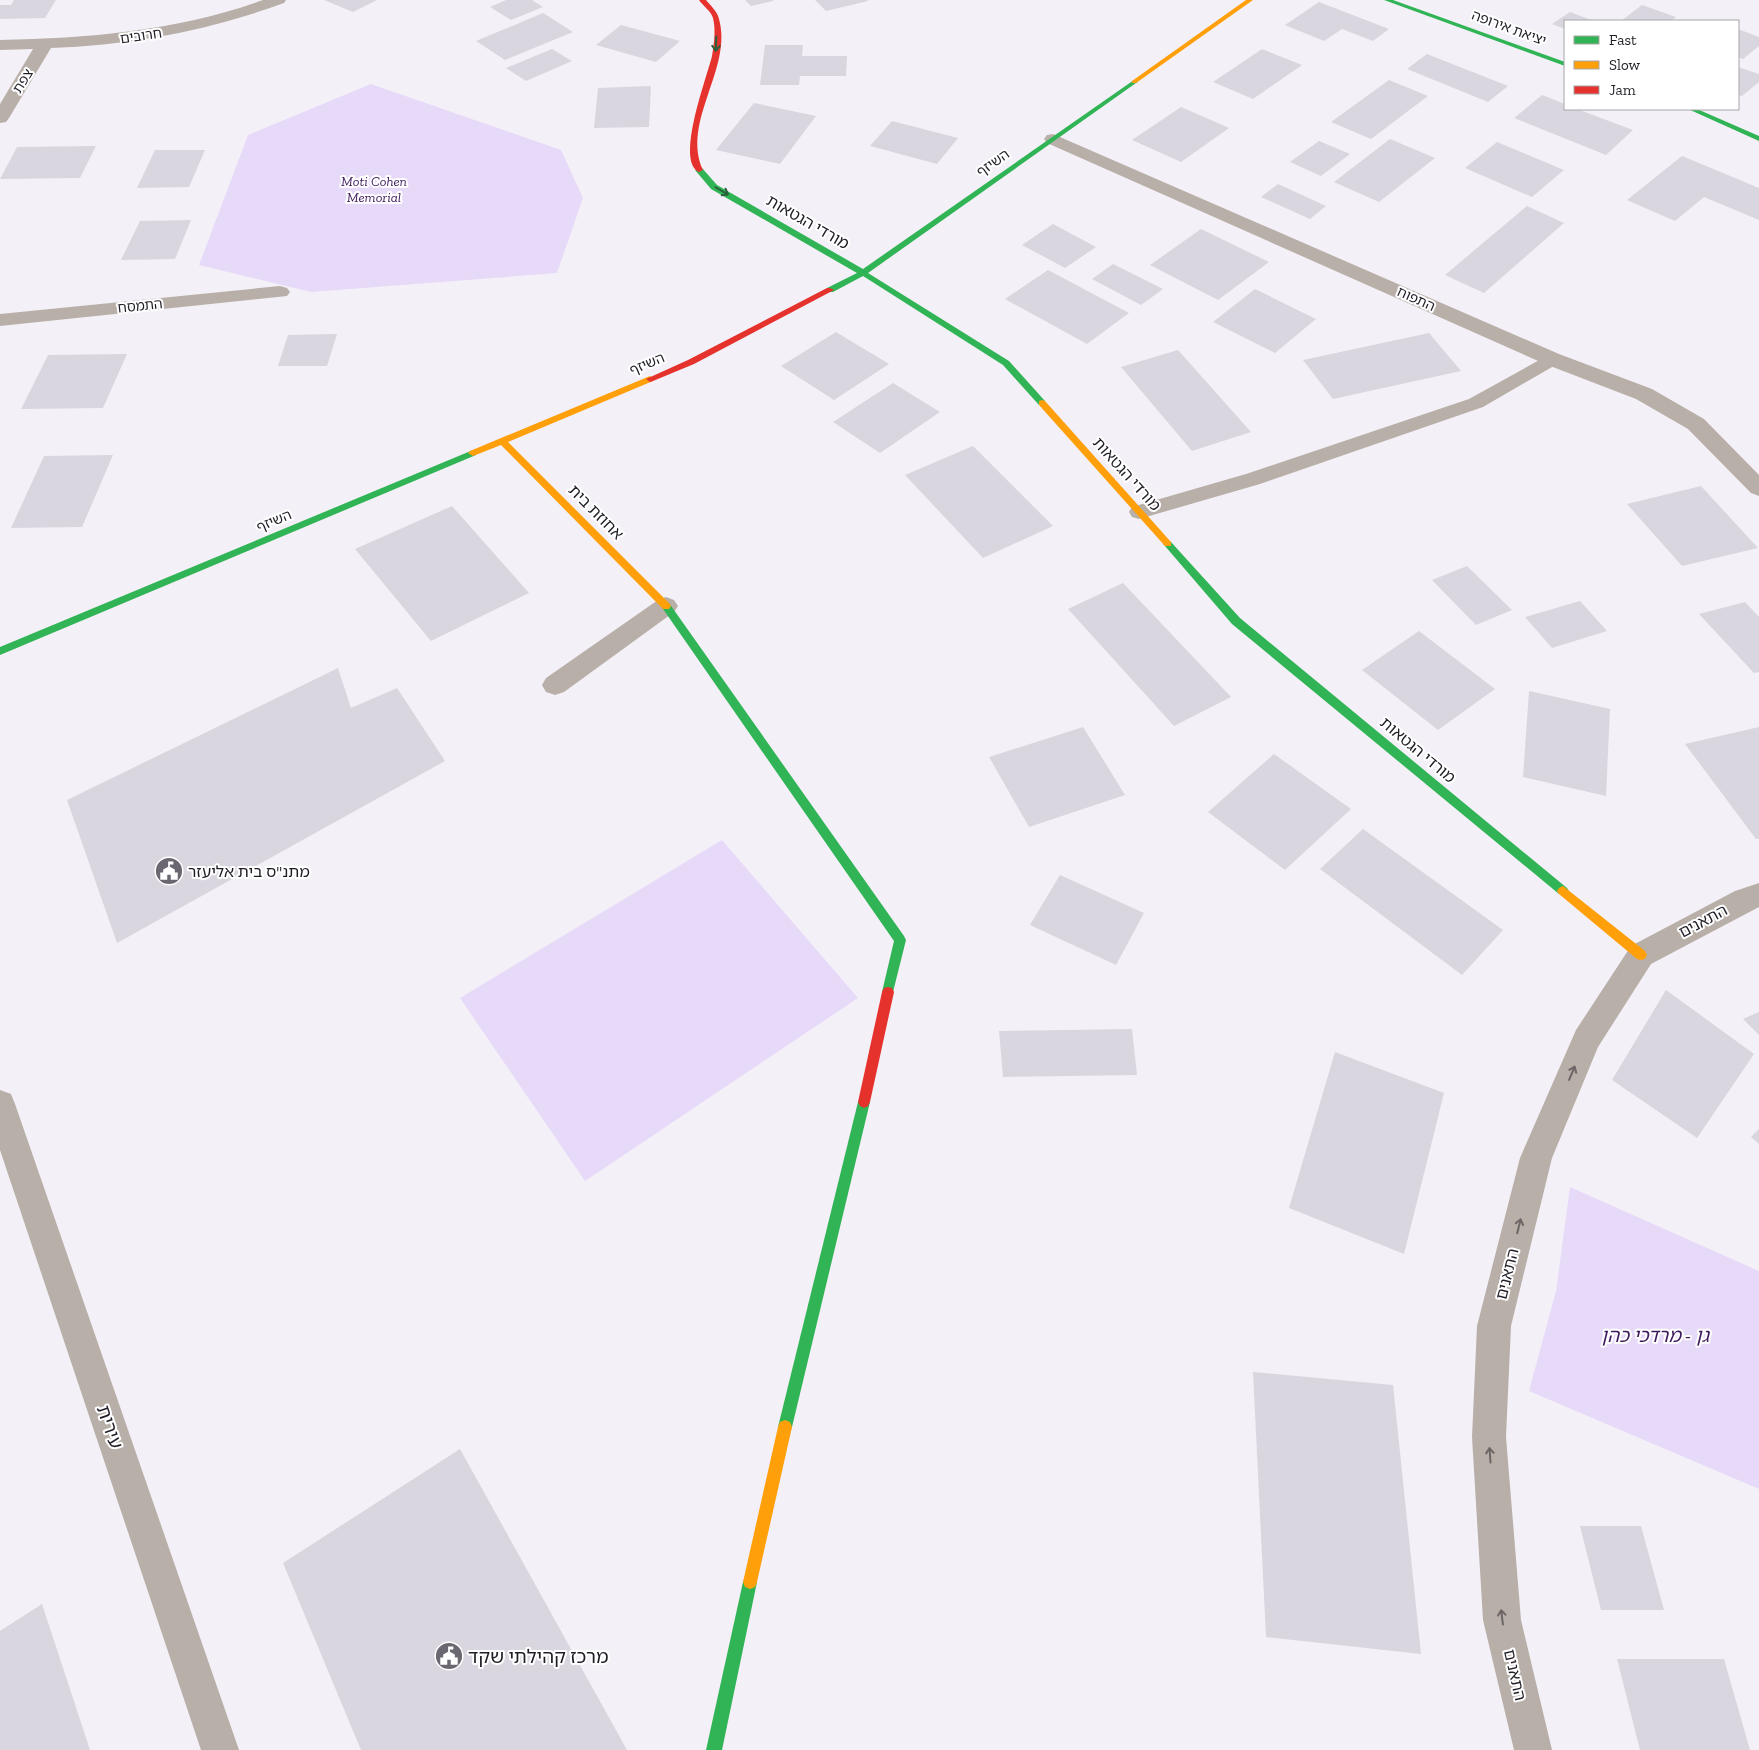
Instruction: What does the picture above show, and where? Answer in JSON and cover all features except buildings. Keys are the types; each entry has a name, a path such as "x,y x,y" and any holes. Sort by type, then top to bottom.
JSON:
{"street":[{"name":"חרובים","path":"0,45 135,38 203,26 244,14 278,0"},
{"name":"מורדי הגטאות","path":"702,0 716,18 717,48 692,147 693,164 714,187 863,273 1006,363 1236,620 1641,955"},
{"name":"השיזף","path":"0,651 691,362 863,273 1250,0"},
{"name":"יציאת אירופה","path":"1387,0 1564,64"},
{"name":"צפת","path":"0,118 45,44"},
{"path":"1694,110 1759,139"},
{"name":"התפוח","path":"1053,139 1552,359 1644,394 1696,424 1759,488"},
{"name":"התמסח","path":"0,320 280,292"},
{"name":"אחוזת בית","path":"503,442 666,606 900,940 853,1150 772,1481 714,1750"},
{"path":"555,685 666,606"},
{"name":"התאנים","path":"1533,1750 1502,1620 1489,1437 1494,1326 1536,1158 1586,1040 1641,955 1745,899 1759,895"},
{"name":"עירית","path":"0,1104 220,1750"}],"lane":[{"path":"1139,512 1253,479 1398,432 1476,403 1552,359"}],"green space":[{"name":"Moti Cohen Memorial","path":"371,84 561,150 583,198 557,273 311,292 199,265 248,135"},
{"path":"722,840 858,998 585,1181 460,998"},
{"name":"גן - מרדכי כהן","path":"1570,1187 1759,1271 1759,1489 1529,1391 1556,1291"}],"traffic: fast":[{"path":"1387,0 1564,64"},
{"path":"830,290 863,273 1134,82"},
{"path":"1694,110 1759,139"},
{"path":"699,170 714,187 863,273 1006,363 1042,403"},
{"path":"0,651 473,453"},
{"path":"1168,544 1236,621 1563,891"},
{"path":"666,606 900,940 888,992"},
{"path":"785,1427 864,1102"},
{"path":"714,1750 750,1582"}],"traffic: slow":[{"path":"1134,82 1250,0"},
{"path":"473,453 650,379"},
{"path":"1042,403 1168,544"},
{"path":"503,442 666,606"},
{"path":"1563,891 1641,955"},
{"path":"750,1582 785,1427"}],"traffic: jam":[{"path":"699,170 694,158 694,141 716,55 718,35 716,18 702,0"},
{"path":"650,379 691,362 830,290"},
{"path":"864,1102 888,992"}],"place":[{"name":"מתנ\"ס בית אליעזר","path":"169,871"},
{"name":"מרכז קהילתי שקד","path":"449,1656"}]}
